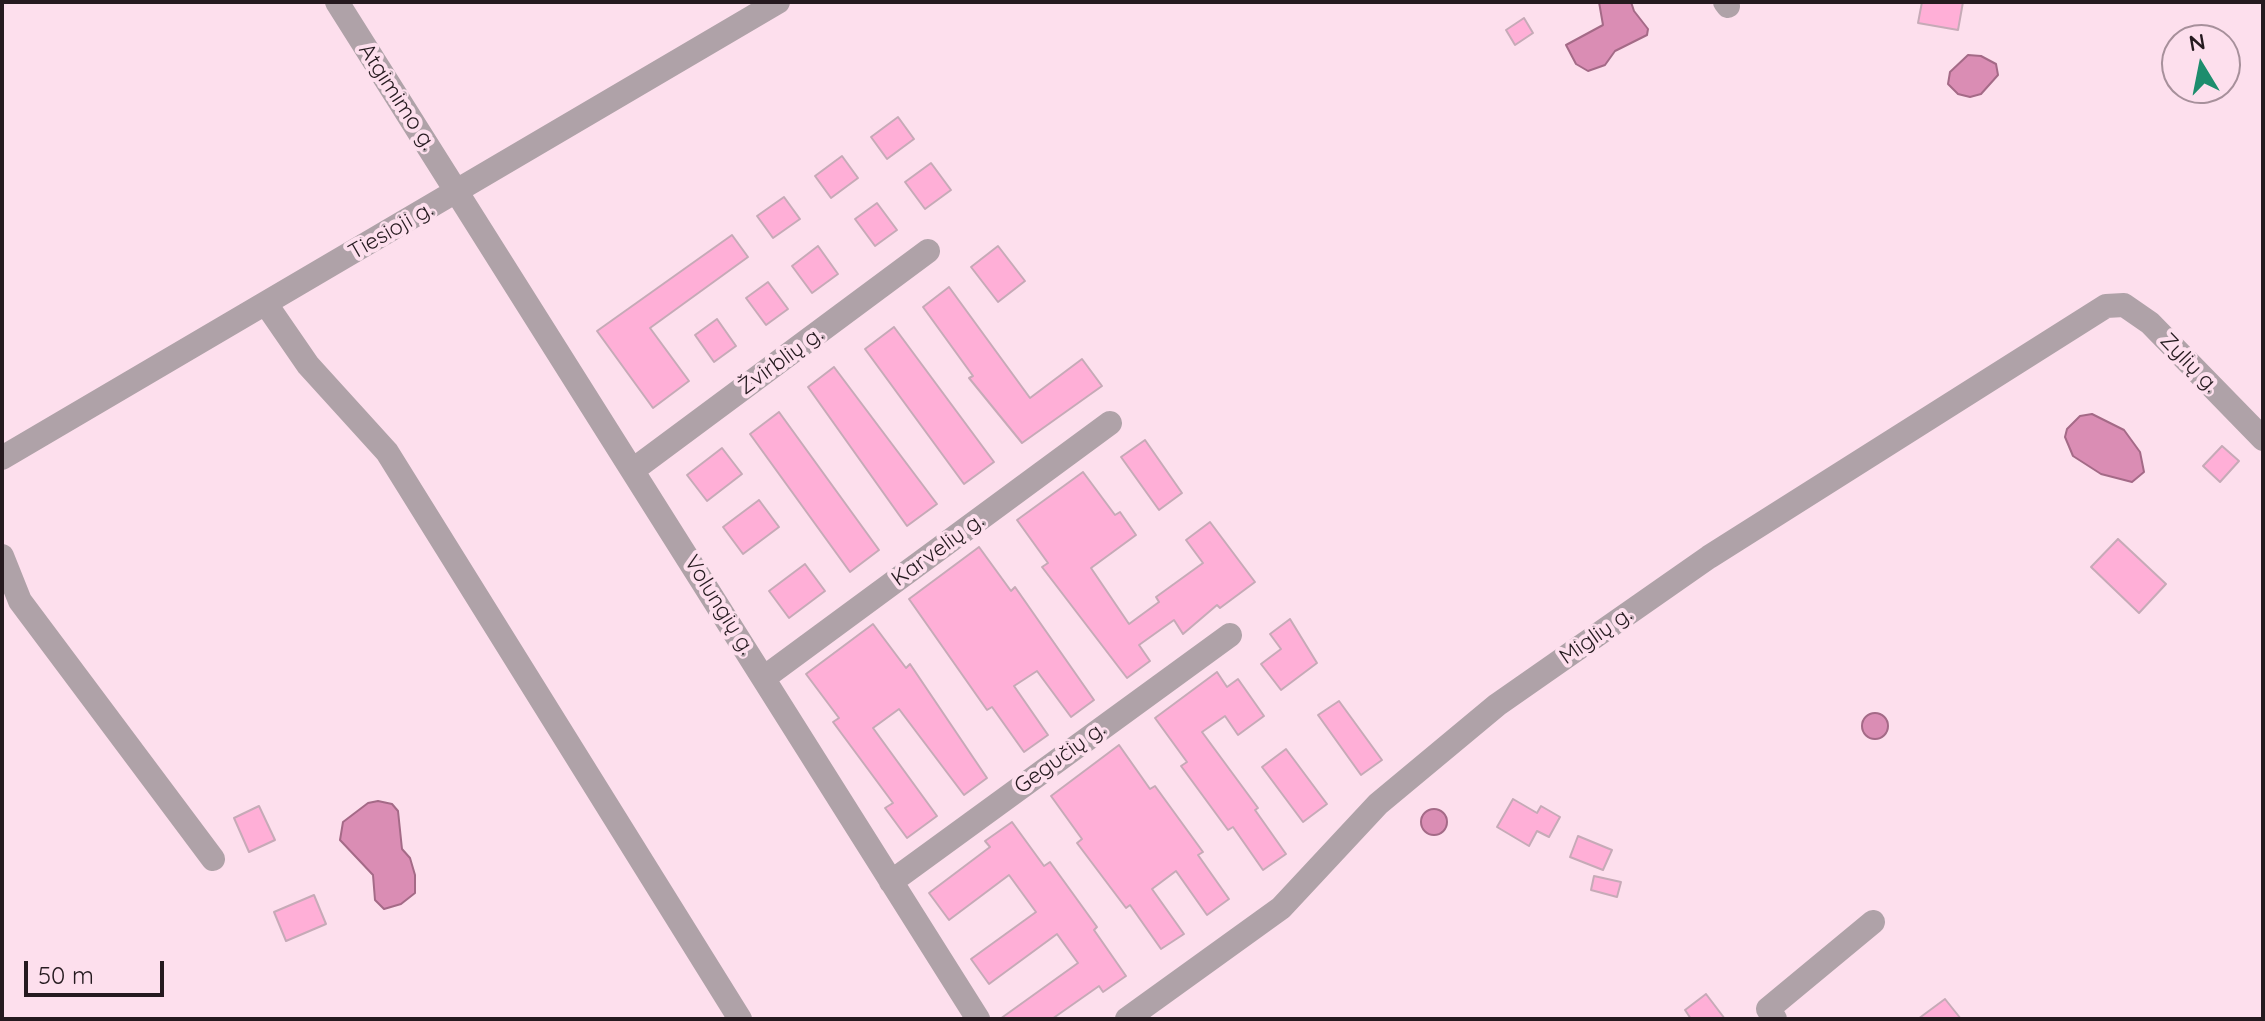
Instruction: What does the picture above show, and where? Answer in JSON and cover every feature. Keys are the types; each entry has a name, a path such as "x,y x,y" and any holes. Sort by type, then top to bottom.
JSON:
{"street":[{"name":"Atgimimo g.","path":"337,2 458,192"},
{"name":"Tiesioji g.","path":"2,458 778,2"},
{"name":"Volungių g.","path":"458,192 978,1019"},
{"name":"Žvirblių g.","path":"633,470 928,251"},
{"path":"266,304 308,365 387,452 740,1019"},
{"name":"Zylių g.","path":"2106,306 2124,305 2150,323 2263,439"},
{"name":"Miglių g.","path":"1127,1019 1281,908 1378,804 1497,705 1709,557 2106,306"},
{"name":"Karvelių g.","path":"765,677 1110,423"},
{"path":"2,556 20,601 213,859"},
{"name":"Gegučių g.","path":"891,882 1230,635"},
{"path":"1775,1019 1768,1009 1873,922"}],"shaded area":[{"path":"1599,2 1631,2 1648,29 1647,35 1615,51 1605,65 1588,71 1576,64 1566,45 1603,25"},
{"path":"1968,55 1981,56 1996,64 1998,75 1981,94 1970,97 1958,94 1948,84 1950,72"},
{"path":"2092,414 2124,430 2140,452 2144,472 2132,482 2101,474 2073,456 2065,437 2067,429 2080,416"},
{"path":"1875,713 1884,717 1888,726 1884,735 1875,739 1866,735 1862,726 1866,717"},
{"path":"378,801 392,804 398,811 402,849 410,858 415,875 415,893 401,904 384,909 375,900 373,875 340,840 343,822 368,803"},
{"path":"1434,809 1443,813 1447,822 1443,831 1434,835 1425,831 1421,822 1425,813"}],"building":[{"path":"1922,2 1963,2 1958,30 1918,23"},
{"path":"1524,18 1533,33 1515,45 1506,30"},
{"path":"898,117 914,139 887,159 871,137"},
{"path":"842,156 858,178 831,198 815,176"},
{"path":"931,163 951,190 925,209 905,182"},
{"path":"784,197 800,219 773,238 757,216"},
{"path":"877,203 897,230 875,246 855,219"},
{"path":"732,235 748,257 650,328 689,381 653,408 597,331"},
{"path":"818,246 838,274 812,293 792,266"},
{"path":"998,246 1025,281 998,302 971,267"},
{"path":"768,282 788,309 766,325 746,298"},
{"path":"949,287 1030,398 1082,359 1102,386 1022,443 969,378 973,376 923,307"},
{"path":"717,319 736,346 714,362 695,335"},
{"path":"894,327 994,462 964,484 865,349"},
{"path":"834,367 937,504 907,526 808,387"},
{"path":"779,412 879,550 850,572 750,434"},
{"path":"1145,440 1182,493 1159,510 1121,457"},
{"path":"2222,446 2239,461 2220,482 2203,466"},
{"path":"722,448 742,474 707,501 687,475"},
{"path":"1083,472 1115,515 1120,512 1136,535 1091,568 1129,624 1159,602 1156,597 1203,563 1186,540 1210,522 1255,582 1220,608 1217,605 1183,634 1174,620 1139,645 1150,661 1127,678 1042,567 1048,563 1017,520"},
{"path":"759,500 779,527 743,554 723,527"},
{"path":"2118,539 2166,584 2139,613 2091,567"},
{"path":"979,547 1011,591 1015,587 1094,700 1071,717 1037,671 1014,686 1048,735 1024,752 992,707 987,710 909,599"},
{"path":"805,564 825,591 789,618 769,591"},
{"path":"1290,619 1317,663 1281,690 1261,664 1281,649 1270,634"},
{"path":"873,624 906,668 910,664 987,778 964,795 899,709 873,728 937,816 907,838 885,808 893,803 833,722 839,718 806,674"},
{"path":"1217,672 1227,687 1238,679 1264,716 1238,735 1225,716 1202,732 1258,808 1255,810 1286,854 1263,870 1233,827 1228,830 1181,766 1187,762 1155,718"},
{"path":"1339,701 1382,760 1361,775 1318,715"},
{"path":"1119,745 1150,789 1155,786 1203,852 1198,855 1229,899 1207,915 1176,871 1152,889 1184,934 1161,949 1130,905 1126,908 1077,843 1082,839 1051,796"},
{"path":"1286,749 1327,804 1303,822 1262,767"},
{"path":"1513,799 1537,813 1541,806 1560,817 1549,837 1537,831 1529,846 1497,827"},
{"path":"259,806 275,840 249,852 234,818"},
{"path":"1012,822 1044,866 1050,862 1097,927 1094,930 1126,976 1103,992 1099,986 1052,1019 1000,1019 1078,963 1057,934 989,984 971,959 1036,912 1009,875 949,920 929,893 990,847 985,841"},
{"path":"1578,836 1612,850 1603,870 1570,857"},
{"path":"1594,876 1621,882 1617,897 1591,890"},
{"path":"314,895 326,924 286,941 274,912"},
{"path":"1706,994 1725,1019 1691,1019 1685,1010"},
{"path":"1945,999 1961,1019 1918,1019"}]}
